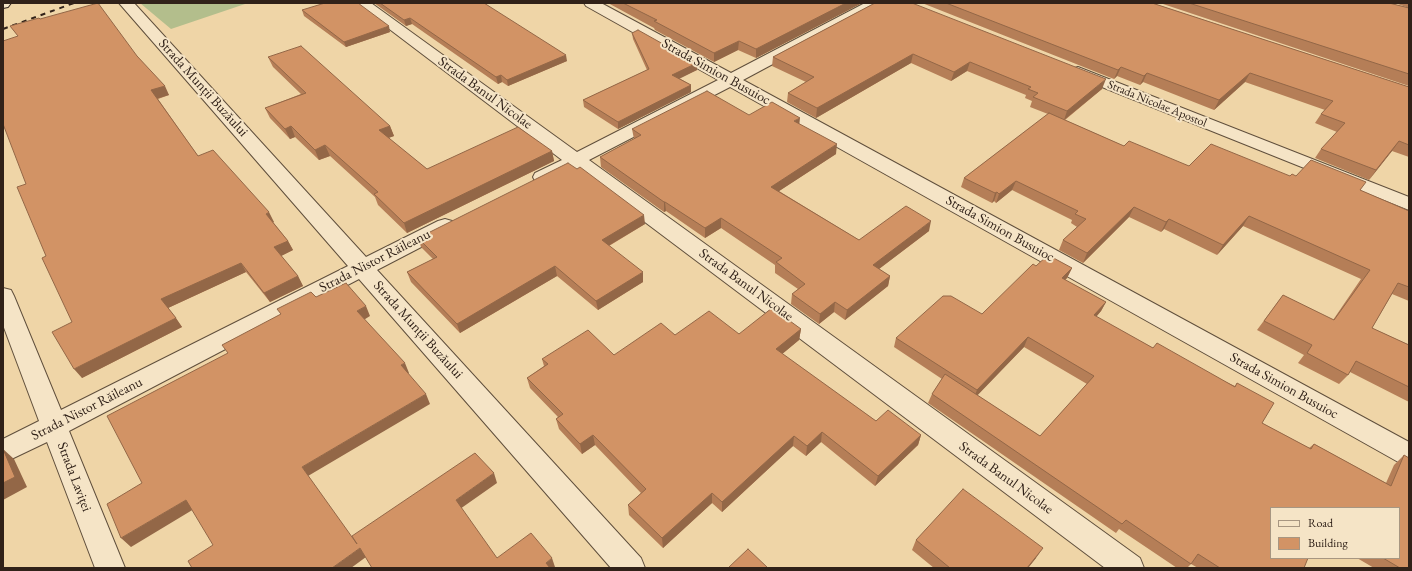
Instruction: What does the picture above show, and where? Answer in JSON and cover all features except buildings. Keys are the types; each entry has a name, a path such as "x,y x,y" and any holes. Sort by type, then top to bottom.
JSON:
{"street":[{"name":"Strada Munții Buzăului","path":"126,3 630,568"},
{"name":"Strada Banul Nicolae","path":"362,3 1129,568"},
{"name":"Strada Simion Busuioc","path":"591,3 1409,455"},
{"path":"526,185 876,3"},
{"name":"Strada Nicolae Apostol","path":"1060,65 1409,204"},
{"name":"Strada Nistor Răileanu","path":"3,452 462,217"},
{"name":"Strada Laviței","path":"3,296 110,568"}],"green space":[{"path":"140,3 248,3 171,29"}],"railway":[{"path":"3,29 74,3"}]}
